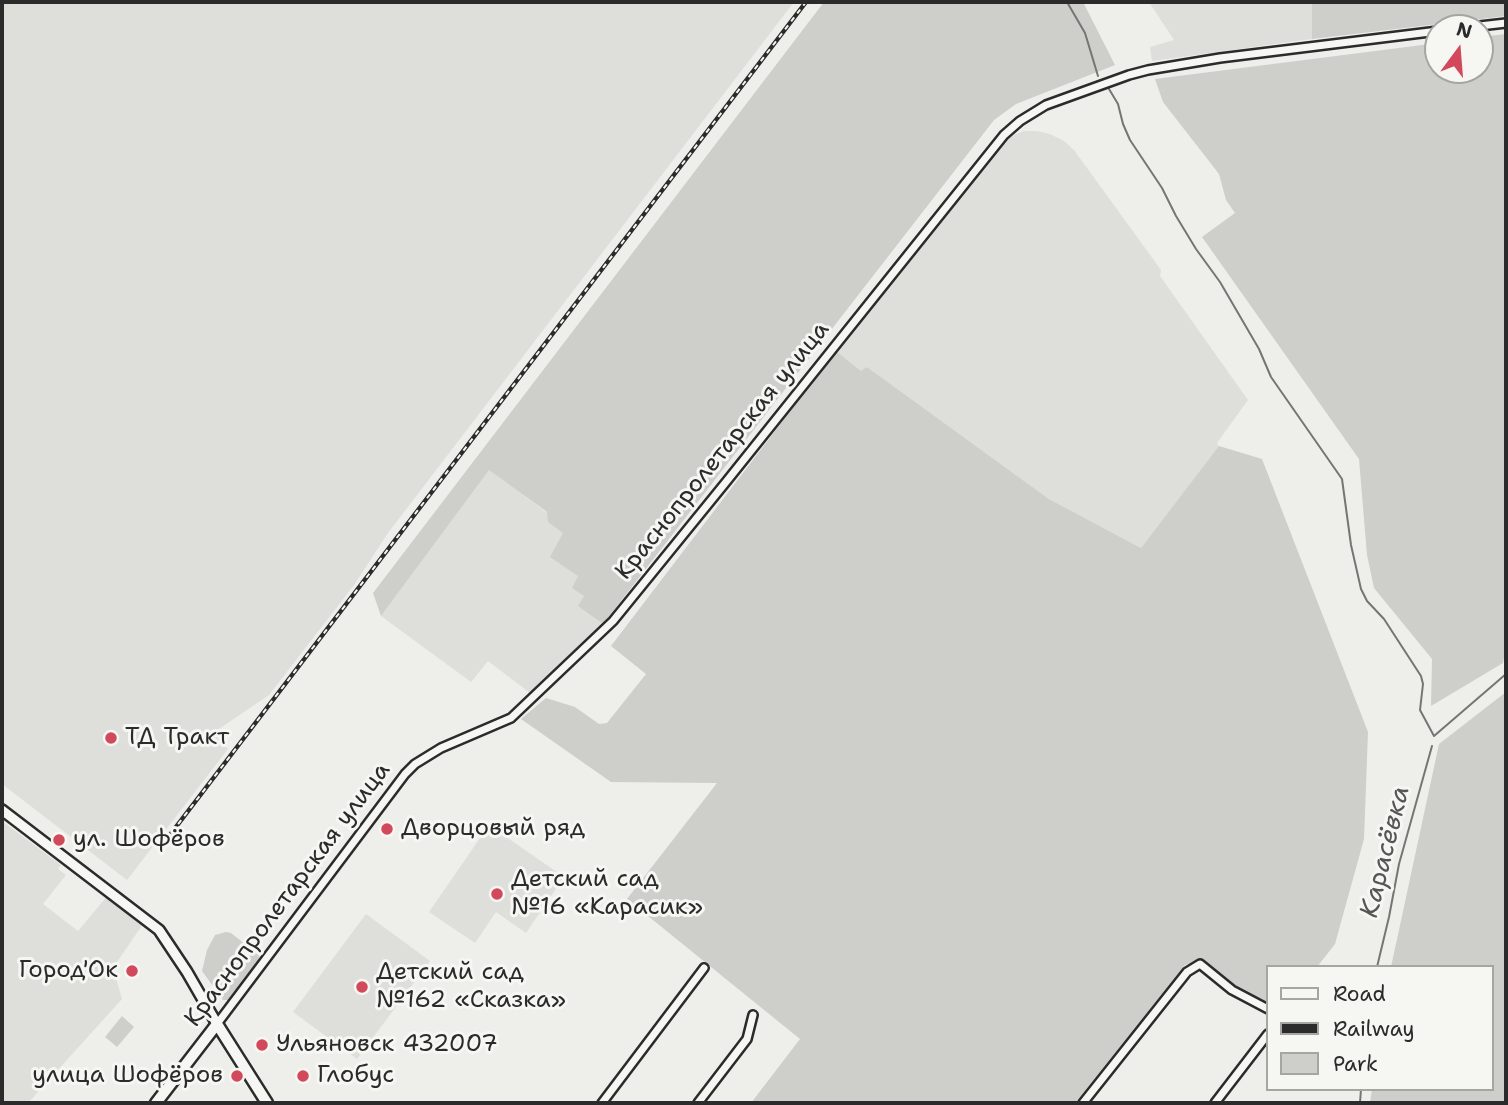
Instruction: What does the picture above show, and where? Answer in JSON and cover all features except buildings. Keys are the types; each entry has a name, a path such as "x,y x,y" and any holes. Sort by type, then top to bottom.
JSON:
{"main road":[{"name":"Краснопролетарская улица","path":"156,1103 218,1024"},
{"path":"218,1024 267,1103"}],"street":[{"name":"Краснопролетарская улица","path":"218,1024 405,774 415,764 441,748 511,718 613,621 1004,135 1020,121 1046,105 1129,75 1220,58 1424,33"},
{"path":"2,810 159,930 218,1024"},
{"path":"1083,1103 1187,972 1200,964 1232,990 1266,1008"},
{"path":"602,1103 704,968"},
{"path":"698,1103 747,1039 753,1015"},
{"path":"1214,1103 1266,1037"}],"shaded area":[{"path":"2,2 794,2 388,533 354,585 269,695 213,733 228,749 127,880 2,784"},
{"path":"1149,2 1312,2 1312,39 1152,61 1150,47 1174,40"},
{"path":"1024,131 1050,134 1074,150 1161,270 1160,276 1248,400 1217,443 1219,447 1141,548 1049,499 867,367 862,372 836,351 1009,137"},
{"path":"489,469 547,513 563,533 584,596 579,606 603,624 530,693 488,661 471,682 381,616"},
{"path":"2,821 61,865 58,869 66,875 43,904 78,931 108,895 143,924 113,968 122,999 28,1103 2,1103"},
{"name":"Детский сад №16 «Карасик»","path":"489,825 564,877 526,933 496,912 475,943 429,912"},
{"name":"Детский сад №162 «Сказка»","path":"366,914 430,961 357,1059 293,1012"}],"green space":[{"path":"824,2 1083,2 1115,65 1016,104 994,120 603,624 578,606 584,596 572,588 578,576 550,557 563,533 548,522 547,512 489,470 381,616 373,593"},
{"path":"1312,2 1506,2 1506,16 1424,14 1424,26 1312,39"},
{"path":"1506,34 1506,647 1503,663 1431,706 1432,659 1374,588 1367,555 1359,459 1202,237 1235,213 1226,200 1219,174 1163,102 1155,79 1424,45 1424,84 1494,84 1494,35"},
{"path":"836,351 861,371 867,367 1049,499 1141,548 1219,446 1262,459 1368,732 1364,839 1335,944 1319,965 1266,965 1266,1004 1233,987 1201,961 1185,965 1075,1103 751,1103 800,1039 627,899 717,783 611,782 521,719 546,698 575,707 599,724 607,723 646,674 611,646"},
{"path":"1506,692 1506,1103 1370,1103 1372,1091 1494,1091 1494,965 1391,965 1439,744"},
{"path":"226,932 259,955 258,963 229,1000 223,1000 202,971 207,950 215,935"},
{"path":"122,1016 134,1027 117,1047 105,1037"}],"waterway":[{"path":"1067,2 1085,33 1098,76"},
{"path":"1109,89 1118,104 1130,140 1162,188 1196,249 1220,282 1259,349 1271,377 1342,479 1351,545 1361,589 1421,676 1423,684 1420,710 1434,736 1506,674"},
{"name":"Карасёвка","path":"1377,965 1399,864 1432,746"},
{"name":"Карасёвка","path":"1360,1103 1361,1091"}],"railway":[{"path":"166,840 806,2"}],"place":[{"name":"ТД Тракт","path":"111,738"},
{"name":"Дворцовый ряд","path":"387,829"},
{"name":"ул. Шофёров","path":"59,840"},
{"name":"Детский сад №16 «Карасик»","path":"497,894"},
{"name":"Город'Ок","path":"132,971"},
{"name":"Детский сад №162 «Сказка»","path":"362,987"},
{"name":"Ульяновск 432007","path":"262,1045"},
{"name":"улица Шофёров","path":"237,1076"},
{"name":"Глобус","path":"303,1076"}]}
